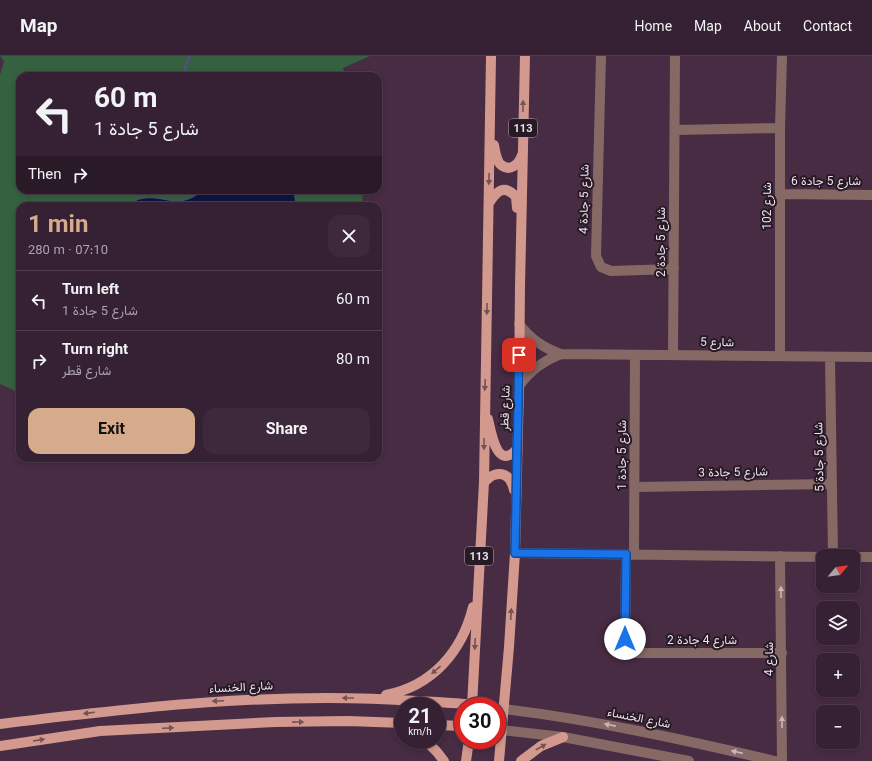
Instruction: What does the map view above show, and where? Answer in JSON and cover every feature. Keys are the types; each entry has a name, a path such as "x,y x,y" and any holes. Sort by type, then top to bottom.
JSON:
{"main road":[{"name":"شارع قطر","path":"472,697 484,482 484,405 491,56"},
{"name":"شارع قطر","path":"501,697 515,553 524,56"},
{"path":"490,126 497,158 500,164 506,167 513,167 519,163 522,155"},
{"path":"489,203 496,193 502,190 508,190 516,197 521,242"},
{"path":"484,405 495,447 501,455 507,456 513,454 517,449"},
{"path":"484,482 493,475 501,474 507,476 512,483 516,508"},
{"path":"373,698 400,692 424,680 445,663 461,641 471,616 478,588"},
{"name":"شارع الخنساء","path":"0,724 126,709 275,698 373,698 454,704"},
{"path":"0,746 100,731 275,722 348,721 394,724"},
{"path":"521,761 541,746 563,737"},
{"path":"434,749 444,761"},
{"path":"466,761 468,749"},
{"name":"شارع قطر","path":"499,749 499,761"}],"street":[{"name":"شارع 5 جادة 4","path":"602,56 596,256 601,267 611,271 674,269"},
{"name":"شارع 5 جادة 2","path":"673,355 675,56"},
{"name":"شارع 102","path":"780,356 780,128 782,56"},
{"path":"675,130 780,128"},
{"name":"شارع 5 جادة 6","path":"780,194 872,195"},
{"name":"شارع 5","path":"519,324 527,335 537,343 548,350 561,354 872,357"},
{"name":"شارع 5","path":"519,386 527,375 537,366 548,359 561,354"},
{"name":"شارع 5 جادة 1","path":"630,554 634,487 635,355"},
{"name":"شارع 5 جادة 5","path":"830,357 833,549"},
{"name":"شارع 5 جادة 3","path":"634,487 832,484"},
{"path":"515,553 816,557"},
{"name":"شارع 4 جادة 2","path":"630,554 625,653 782,653"},
{"name":"شارع 4","path":"780,556 782,761"},
{"path":"860,557 872,557"},
{"name":"شارع الخنساء","path":"506,709 589,721 682,739 775,761"},
{"path":"506,730 563,737 689,761"}],"green space":[{"path":"0,56 370,56 343,68 344,72 16,72 16,194 362,194 363,202 16,202 16,391 0,384 0,75 4,61"}],"shaded area":[{"path":"197,194 294,194 296,202 137,202 136,200 154,198 177,201 193,197"}],"waterway":[{"path":"184,72 190,56"}],"route":[{"path":"519,355 515,553 626,554 625,639"}]}
